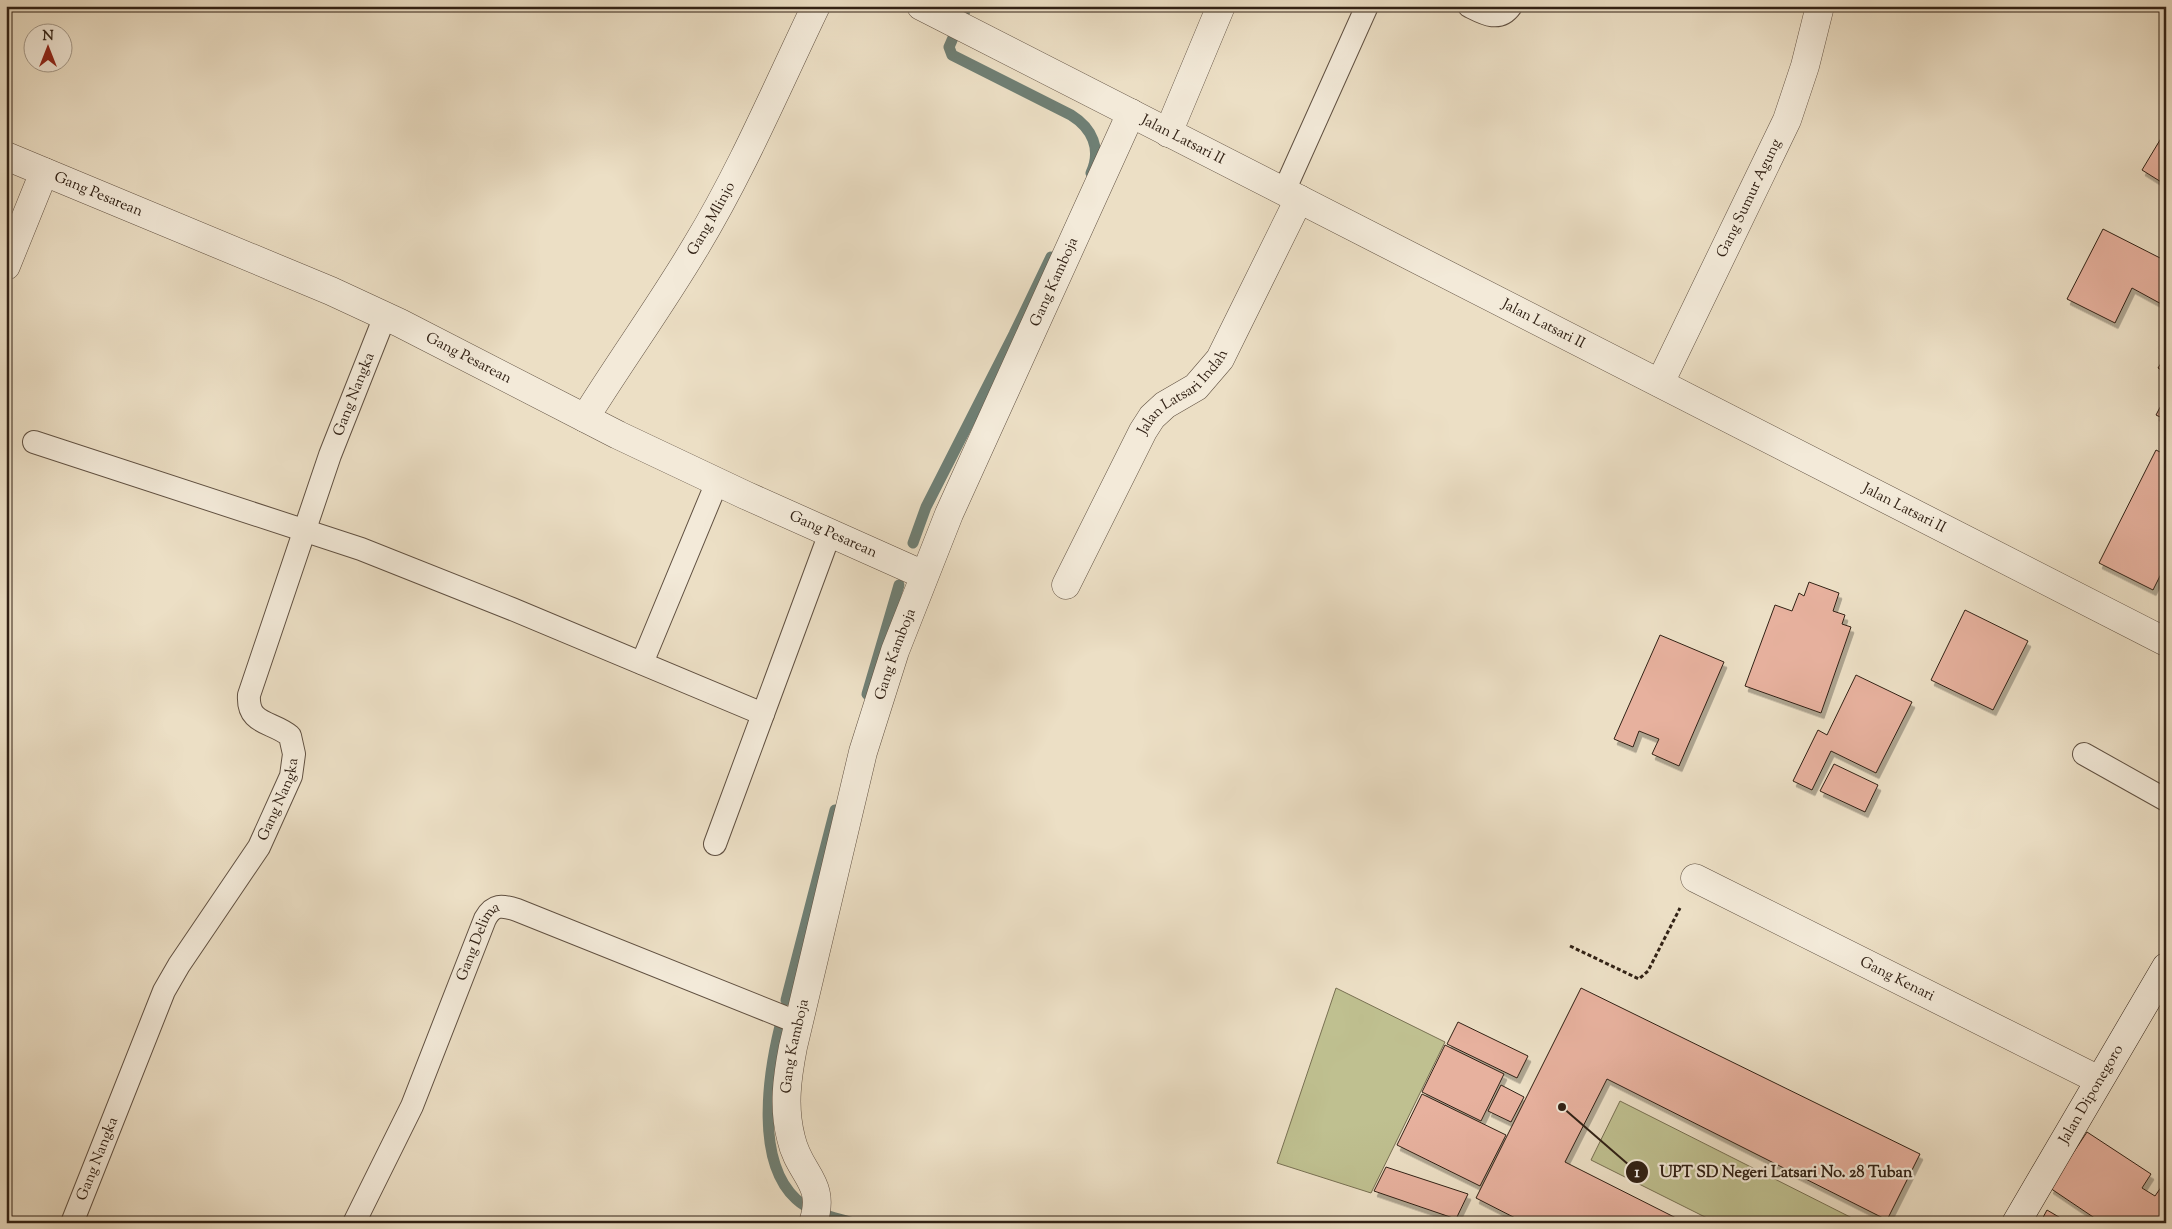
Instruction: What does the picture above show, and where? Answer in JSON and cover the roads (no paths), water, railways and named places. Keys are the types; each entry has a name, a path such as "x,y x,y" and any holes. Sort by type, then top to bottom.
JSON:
{"street":[{"name":"Gang Mlinjo","path":"585,418 709,224 741,163 816,6"},
{"path":"1168,133 1221,6"},
{"name":"Gang Sumur Agung","path":"1660,383 1783,129 1800,82 1820,6"},
{"name":"Jalan Latsari II","path":"932,12 2166,642"},
{"name":"Gang Kamboja","path":"815,1212 816,1187 801,1166 793,1148 786,1114 789,1070 863,752 895,651 949,514 1131,113"},
{"name":"Gang Pesarean","path":"6,156 331,291 385,316 585,418 717,482 924,575"},
{"path":"6,266 44,172"},
{"name":"Jalan Latsari Indah","path":"1066,585 1143,430 1152,417 1165,404 1196,387 1220,360 1291,195"},
{"name":"Gang Kenari","path":"1695,878 2099,1080"},
{"name":"Jalan Diponegoro","path":"2016,1223 2166,967"}],"lane":[{"path":"1291,195 1367,6"},
{"path":"1468,6 1496,16 1502,14 1511,6"},
{"name":"Gang Nangka","path":"72,1223 164,991 179,965 254,858 290,776 294,754 290,736 280,729 257,719 249,710 248,703 251,687 330,455 385,316"},
{"path":"34,442 303,530 418,571 763,714"},
{"path":"642,663 717,482"},
{"path":"716,844 830,533"},
{"path":"2084,754 2166,800"},
{"name":"Gang Delima","path":"354,1223 408,1114 485,919 494,908 500,906 517,910 799,1023"}],"waterway":[{"path":"967,6 949,47 952,55 1078,120 1085,126 1095,148 1094,164 1091,173"},
{"path":"913,543 926,507 1051,257"},
{"path":"867,694 899,585"},
{"path":"786,1000 835,810"},
{"path":"780,1026 772,1068 768,1117 775,1163 783,1183 802,1204 823,1214 853,1223"}],"place":[{"name":"UPT SD Negeri Latsari No. 28 Tuban","path":"1562,1107"}]}
